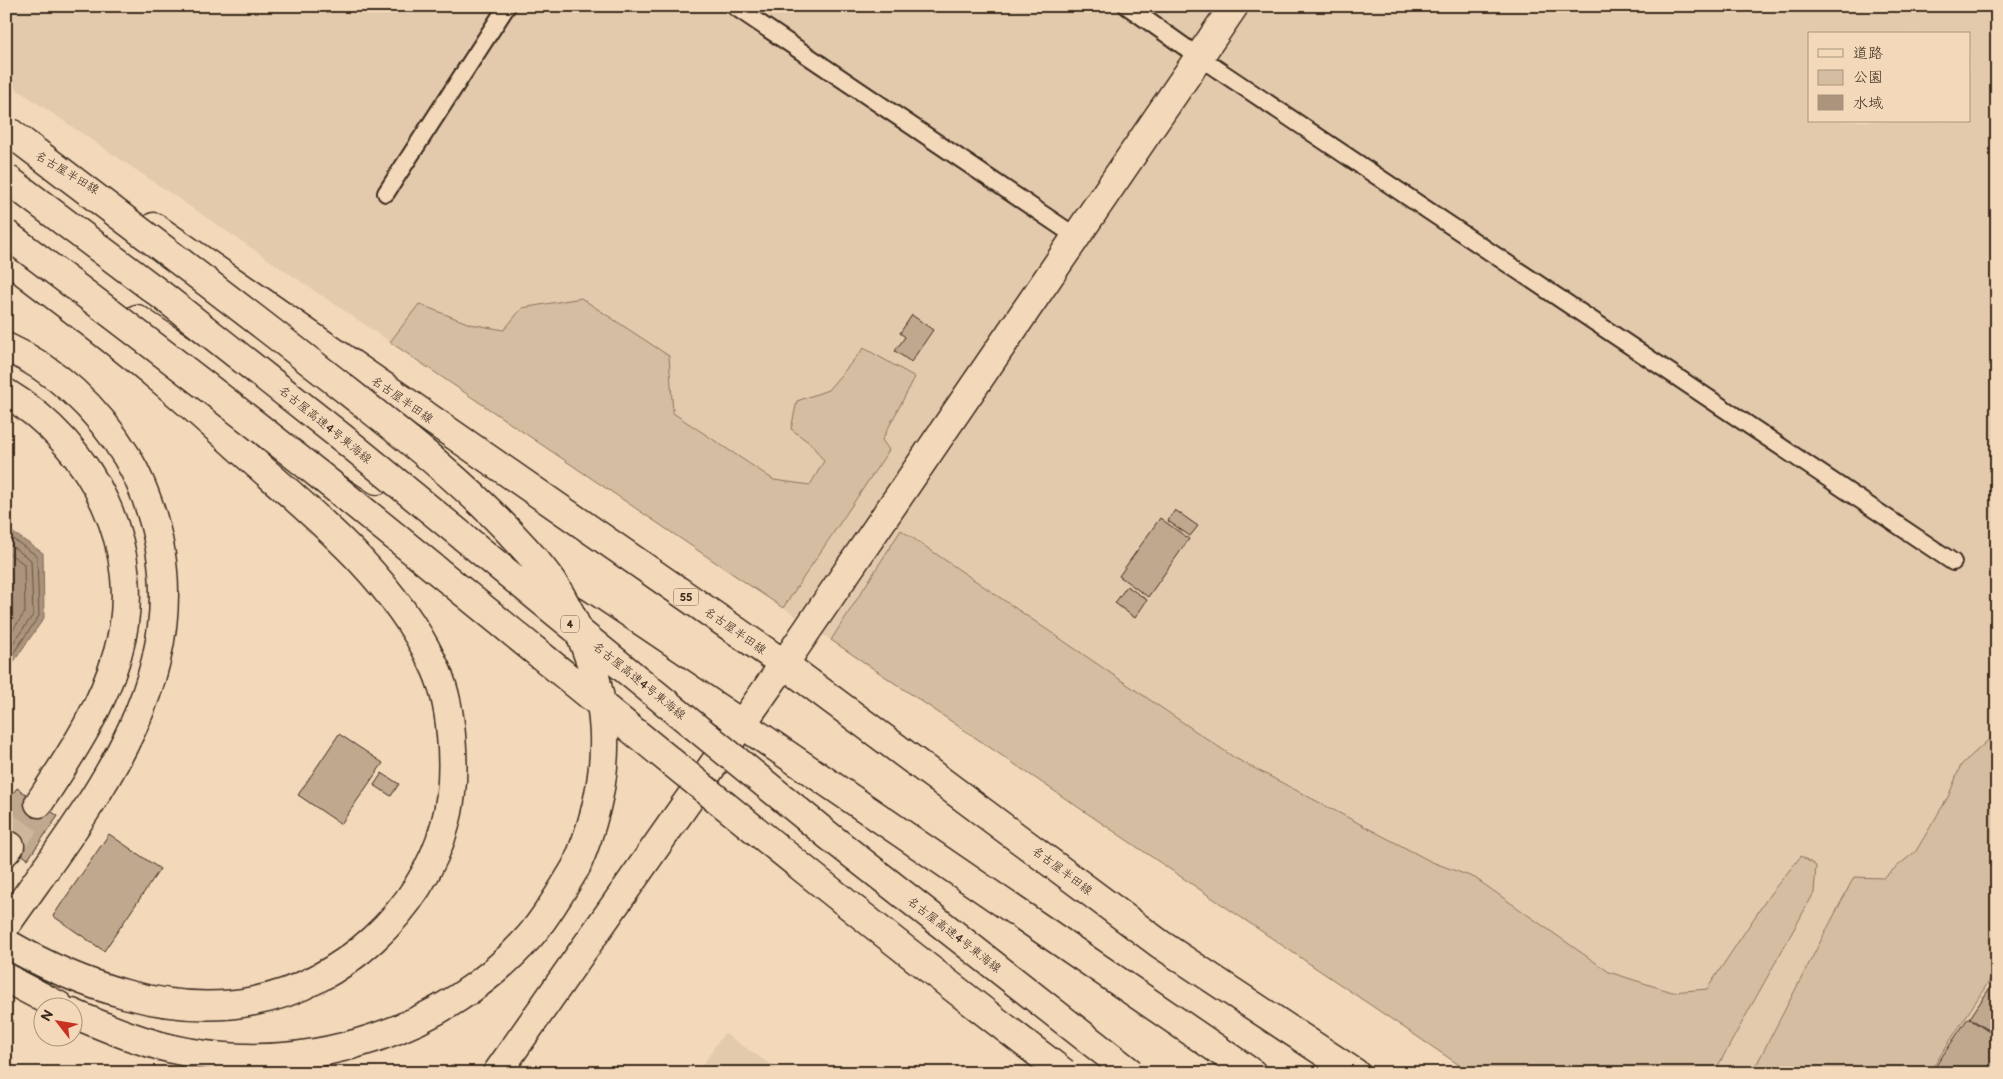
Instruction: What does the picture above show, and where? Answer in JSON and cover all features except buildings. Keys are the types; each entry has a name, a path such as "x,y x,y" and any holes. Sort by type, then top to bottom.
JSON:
{"main road":[{"path":"498,1073 784,664 1234,6"},
{"path":"6,130 351,394 416,446 502,523 533,557 560,593 583,639 594,669 601,702 605,740 603,774 598,806 590,835 576,867 555,902 531,935 503,964 471,990 436,1012 395,1031 354,1045 312,1054 270,1057 228,1057 186,1052 145,1040 82,1017"},
{"name":"名古屋半田線","path":"6,136 141,217 784,664 1160,944 1355,1073"},
{"name":"名古屋高速4号東海線","path":"6,178 164,298 340,436 844,848 1131,1073"},
{"path":"6,233 742,724 1252,1073"},
{"path":"6,233 316,473 800,868 1064,1073"},
{"path":"6,258 157,376 292,495 372,571 397,601 419,634 434,665 446,697 454,763 445,827 434,858 397,915 373,939 353,955 316,979 286,992 253,1002 220,1004 183,1004 143,999 101,987 60,971 6,944"},
{"path":"6,347 39,365 69,387 94,410 113,434 132,466 147,498 158,539 164,599 162,632 156,663 146,697 132,730 92,800 6,925"},
{"path":"6,393 48,422 72,448 90,474 116,532 123,562 126,592 124,622 118,652 108,681 95,711 77,744 39,802"},
{"path":"6,978 40,996"}],"lane":[{"path":"386,193 507,6"},
{"path":"734,6 1075,236"},
{"path":"1127,6 1199,57 1953,562"}],"shaded area":[{"path":"6,6 1997,6 1997,1073 1471,1073 6,82"},
{"path":"724,1033 783,1073 697,1073"}],"green space":[{"path":"581,298 669,356 673,413 774,480 810,485 824,461 811,444 791,429 797,401 828,390 864,348 915,377 882,440 889,450 783,608 390,342 419,304 470,324 504,330 522,308"},
{"path":"901,530 1235,758 1432,862 1475,878 1609,972 1672,992 1707,989 1770,894 1801,856 1816,866 1814,893 1714,1073 1471,1073 831,640"},
{"path":"1997,732 1997,969 1929,1073 1752,1073 1854,877 1883,878 1916,851 1948,797 1961,765"}],"water":[{"path":"6,528 43,553 44,618 6,673"}],"tunnel":[{"path":"10,846 39,803"}]}
